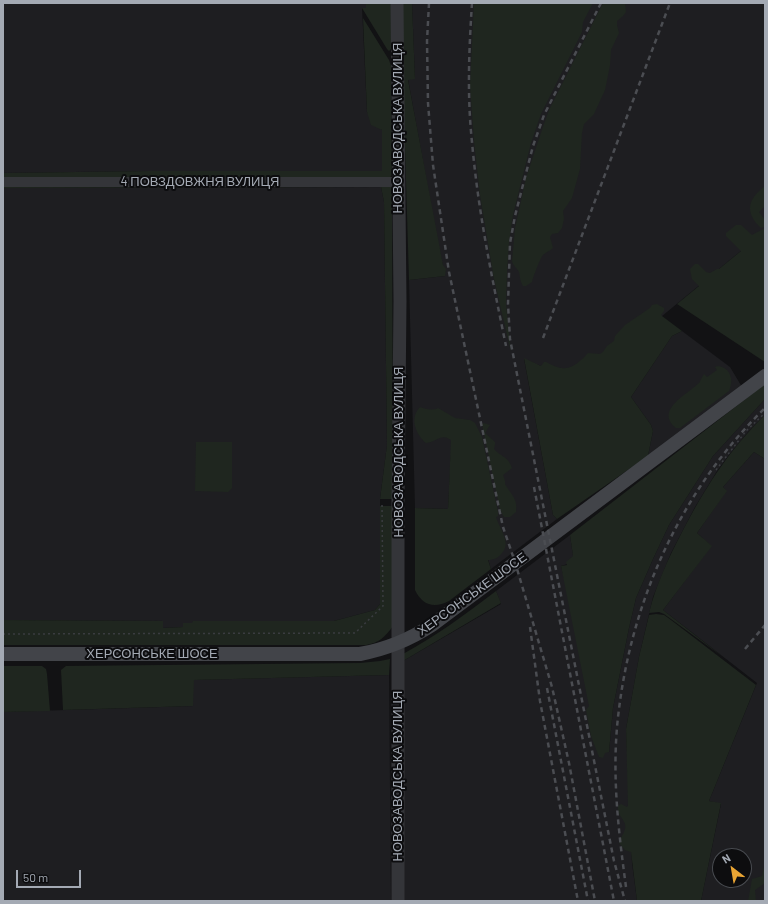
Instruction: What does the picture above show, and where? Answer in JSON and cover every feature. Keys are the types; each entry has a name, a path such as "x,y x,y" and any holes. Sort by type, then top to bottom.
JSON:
{"main road":[{"name":"ХЕРСОНСЬКЕ ШОСЕ","path":"3,654 360,654 380,650 415,636 432,625 765,376"}],"street":[{"name":"НОВОЗАВОДСЬКА ВУЛИЦЯ","path":"397,3 400,301 398,901"},
{"name":"4 ПОВЗДОВЖНЯ ВУЛИЦЯ","path":"3,182 398,182"}],"path":[{"path":"716,470 746,432 765,413"},
{"path":"3,634 355,633 383,606 382,503"}],"shaded area":[{"path":"3,3 366,3 366,8 362,8 367,112 382,130 383,171 148,171 3,173"},
{"path":"366,3 391,3 391,49 389,51 362,8 366,8"},
{"path":"403,3 412,3 415,79 408,80 443,265 446,269 445,276 409,280 403,81"},
{"path":"412,3 765,3 765,231 581,383 524,359 553,515 557,519 491,569 452,437 448,509 415,508 409,280 445,276 408,79 415,79"},
{"path":"474,3 593,3 583,22 582,32 541,114 531,143 513,215 509,242 506,304 511,352 494,279 480,195 474,141 470,86"},
{"path":"603,3 625,3 626,12 617,21 619,33 611,50 610,65 605,90 594,114 584,124 580,169 572,198 563,211 564,219 562,228 558,233 552,234 550,237 553,248 542,257 532,282 526,286 523,286 519,272 512,261 515,228 526,178 549,110"},
{"path":"363,18 389,60 391,66 392,174 390,178 3,180 3,173 148,171 382,171 382,130 371,125 367,112"},
{"path":"3,185 391,186 393,499 380,499 387,445 384,202 381,187 3,188"},
{"path":"765,186 765,206 759,212 765,220 765,227 761,228 752,217 750,206 755,196"},
{"path":"381,187 384,202 387,445 380,499 380,604 375,610 334,621 193,621 193,623 183,627 163,628 163,621 3,620 3,188"},
{"path":"736,225 741,225 752,235 763,229 765,230 765,362 677,304 699,286 692,279 690,269 695,264 698,264 706,272 710,273 719,269 741,251 726,236 726,233"},
{"path":"657,304 664,308 661,315 682,331 672,336 631,397 651,425 653,431 648,456 557,519 553,515 524,358 541,366 544,362 546,362 556,367 568,368 577,364 588,353 600,354 603,352 607,346 614,341 615,336 625,325 650,308 652,305"},
{"path":"682,331 730,367 742,387 648,456 653,431 651,425 631,397 672,336"},
{"path":"718,366 729,372 731,383 729,391 680,428 676,428 670,421 669,415 675,403 699,383 704,374 707,377 717,370 715,367"},
{"path":"765,384 765,399 713,456 669,525 653,559 636,598 629,628 613,708 609,752 605,753 603,758 599,757 591,736 586,710 589,706 561,566 567,565 566,562 573,556 570,535"},
{"path":"765,399 765,415 748,432 717,471 695,507 671,553 653,597 639,657 626,729 632,863 637,901 403,901 403,661 501,604 496,591 570,535 574,562 561,566 609,752 613,708 629,628 636,598 653,559 669,525 713,456"},
{"path":"420,407 431,410 438,408 455,418 470,420 475,423 482,437 498,512 498,516 496,517 504,535 506,545 505,549 500,555 492,560 488,560 491,569 449,601 438,605 425,602 415,590 415,508 448,509 451,440 444,437 426,443 422,440 419,436 414,421"},
{"path":"765,415 765,459 754,452 723,487 727,491 697,533 712,546 663,610 723,657 664,614 659,612 649,613 655,592 667,563 699,501 728,456"},
{"path":"484,423 490,425 485,433 495,442 494,449 506,459 512,468 503,475 505,484 514,497 516,503 516,512 510,517 504,517 500,510 482,424"},
{"path":"196,442 232,442 232,488 228,492 195,491"},
{"path":"754,452 765,459 765,901 701,901 721,804 709,801 757,683 663,610 711,546 697,533 726,491 723,487"},
{"path":"380,506 393,506 393,626 375,643 366,645 3,645 3,620 163,621 163,628 183,627 183,623 192,623 193,621 334,621 375,610 380,604"},
{"path":"496,591 501,603 403,661 403,654 451,624"},
{"path":"649,615 664,615 756,685 709,801 721,803 701,901 637,901 631,852 625,850 619,843 625,827 624,822 618,812 618,806 621,804 627,807 628,806 626,729 639,657"},
{"path":"390,659 389,675 194,680 193,706 63,710 61,670 66,666 360,663"},
{"path":"3,666 42,666 46,669 50,711 3,712"},
{"path":"389,675 391,901 3,901 3,712 193,706 193,680"},
{"path":"765,863 765,883 755,890 756,901 748,901 750,888 752,888 752,879 762,876"}],"railway":[{"path":"429,3 427,41 428,103 433,165 449,272 503,527 515,562 552,687 569,763 595,901"},
{"path":"472,3 469,72 469,107 472,142 482,219 506,346"},
{"path":"601,3 544,115 533,146 515,216 510,243 508,304 510,339 614,861 625,901"},
{"path":"543,338 670,3"},
{"path":"626,887 616,798 616,754 619,709 626,667 636,626 650,585 666,546 686,509 710,473 736,439 765,408"},
{"path":"534,487 614,901"},
{"path":"745,649 765,625"},
{"path":"530,627 540,701 578,901"},
{"path":"547,688 588,901"}]}
